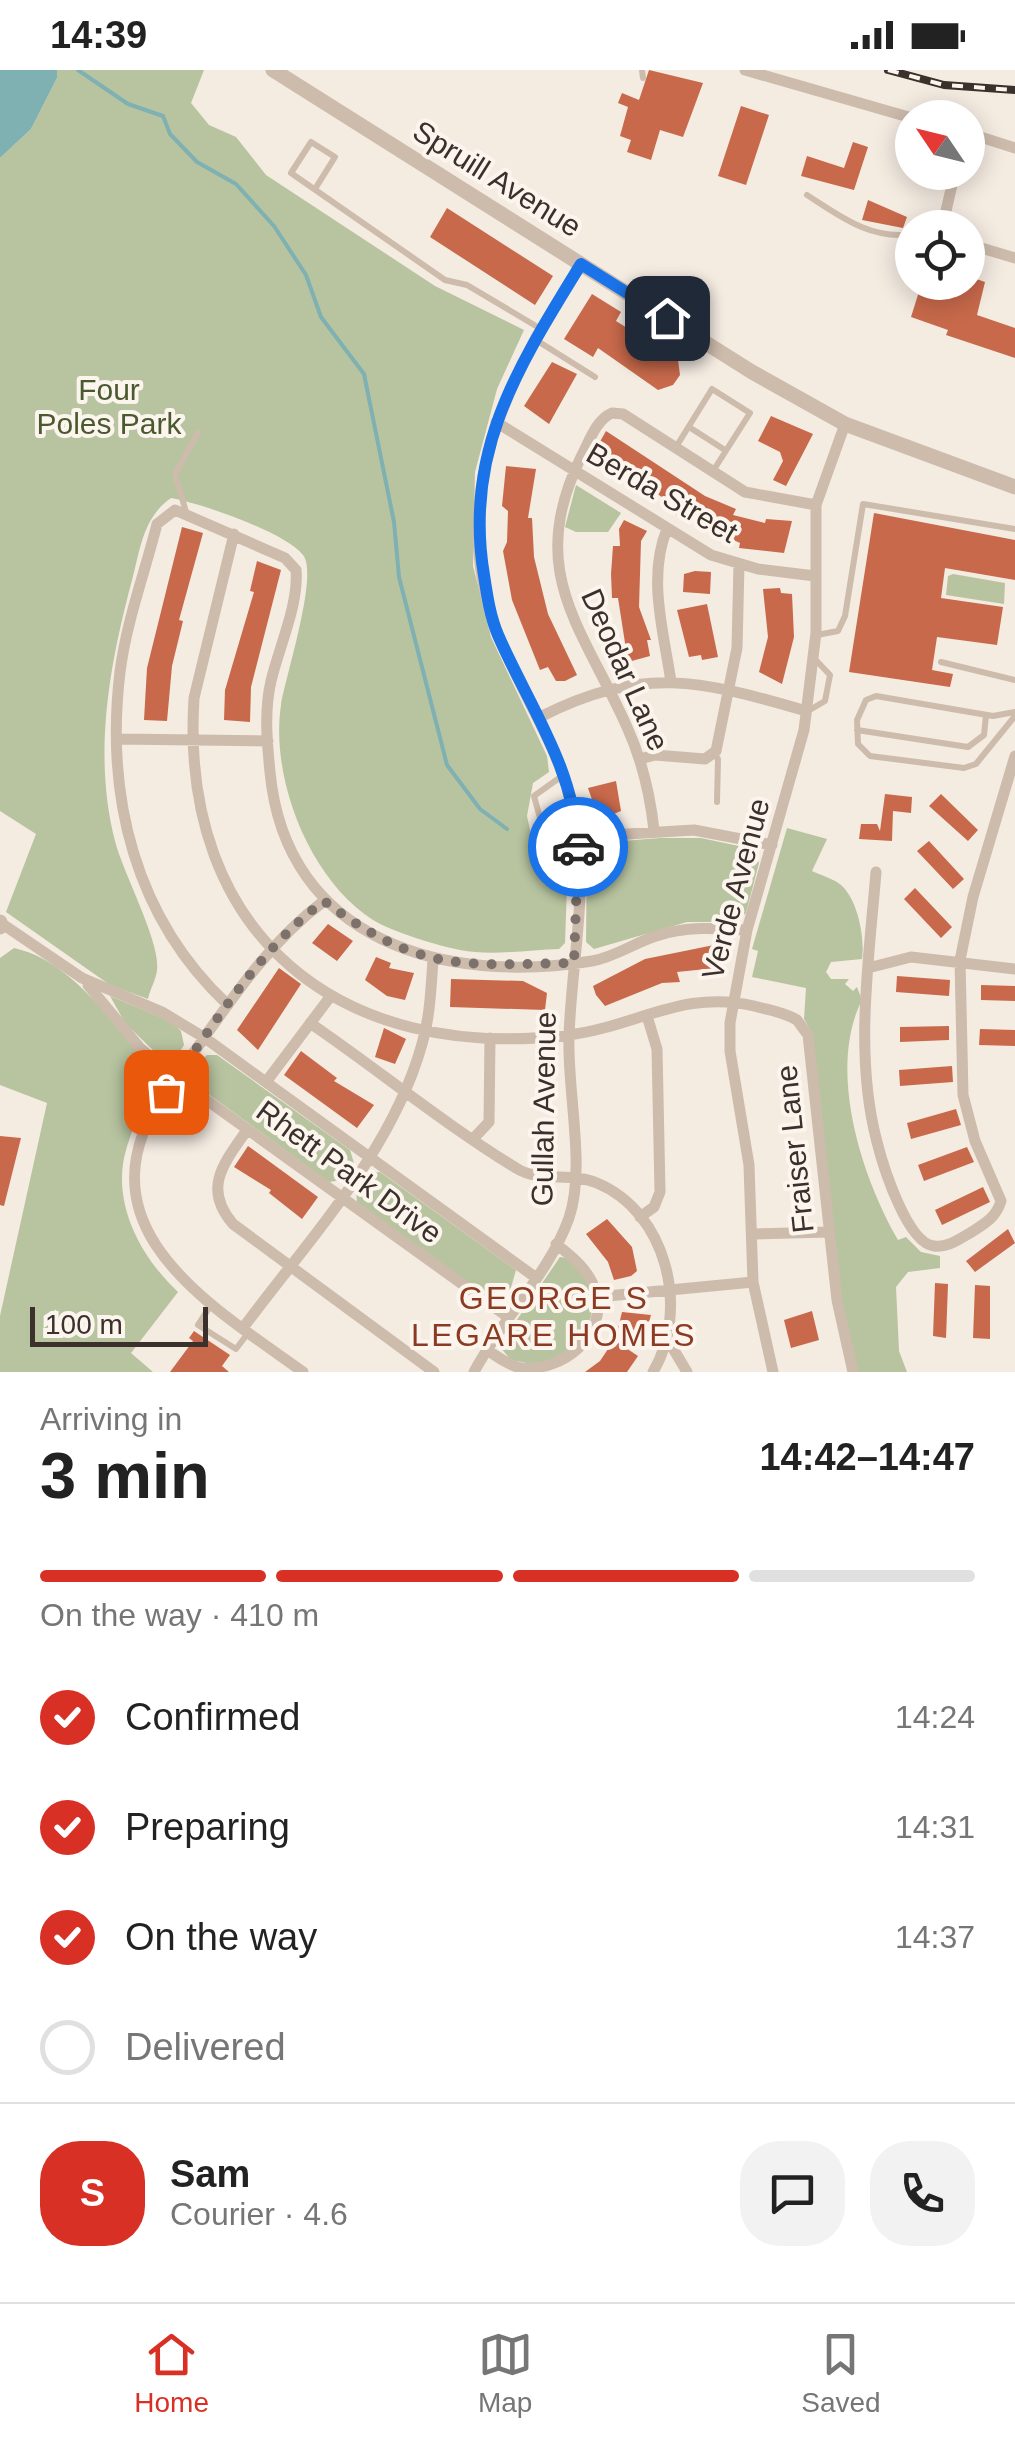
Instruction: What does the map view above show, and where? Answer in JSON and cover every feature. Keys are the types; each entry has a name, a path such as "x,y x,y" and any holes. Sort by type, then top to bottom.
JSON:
{"street":[{"name":"Spruill Avenue","path":"273,70 752,372 845,424 1015,487"},
{"path":"745,70 895,113"},
{"path":"985,139 1015,148"},
{"path":"985,249 1015,258"},
{"name":"Gullah Avenue","path":"474,1372 556,1244 570,1215 574,1176 569,1035 580,888 578,838 565,775 497,632 479,546 486,456 496,422 512,378 581,264"},
{"name":"Deodar Lane","path":"654,830 640,759 572,622 561,585 558,537 574,471 599,422 612,412 623,414 744,492 816,505"},
{"name":"Berda Street","path":"496,422 711,555 739,564 815,576"},
{"name":"Verde Avenue","path":"773,1372 754,1282 749,1165 730,1051 733,1001 746,930 806,712 816,635 816,505 845,424"},
{"path":"228,1006 169,938 145,891 119,788 120,669 157,524 167,513 186,512 286,558 296,570 270,686 268,741 275,808 286,841 324,901 398,950 469,965 574,963 604,959 680,930 746,930"},
{"path":"667,530 658,558 658,595 671,682"},
{"name":"Fraiser Lane","path":"234,534 194,698 193,740 198,807 218,872 233,899 272,949 330,997 370,1017 425,1030 490,1038 569,1035 614,1028 696,1000 733,1001 789,1015 808,1035 842,1334 853,1372"},
{"path":"640,759 705,759 714,754 732,690 739,564"},
{"path":"540,717 608,688 671,682 732,690 806,712"},
{"path":"119,739 268,741"},
{"path":"876,872 866,1056 876,1140 914,1232 929,1245 944,1246 989,1221 1002,1201 975,1141 963,1095 960,960 978,878 1015,756"},
{"path":"578,838 654,830 731,834 772,845"},
{"path":"303,1372 211,1305 169,1266 143,1219 137,1196 144,1136 154,1110 272,949 324,901"},
{"name":"Rhett Park Drive","path":"0,924 82,978 162,1012 205,1038 535,1277"},
{"path":"868,968 910,957 1015,968"},
{"path":"246,1330 370,1157 406,1090 425,1030 433,960"},
{"name":"Rhett Park Drive","path":"82,978 140,1048 176,1078 508,1317"},
{"path":"266,1082 330,997"},
{"path":"640,1216 654,1207 660,1192 657,1049 647,1016"},
{"path":"310,1023 528,1174 574,1176 600,1184 640,1216 664,1258 670,1292 668,1340 653,1372"},
{"path":"473,1139 489,1122 490,1038"},
{"path":"247,1130 215,1183 221,1210 232,1224 434,1372"},
{"path":"752,1234 829,1232"},
{"path":"486,1350 520,1368 556,1366 572,1356 593,1329 597,1297 577,1260 556,1244"},
{"path":"597,1297 754,1282"},
{"path":"668,1340 687,1372"}],"lane":[{"path":"315,189 335,158 311,142 291,174 445,280 467,284 595,377"},
{"path":"807,195 854,226 895,237"},
{"path":"675,448 712,390 750,413 712,473"},
{"path":"689,426 726,451"},
{"path":"186,512 175,474 198,432"},
{"path":"816,635 838,631 844,616 862,504 1015,530"},
{"path":"941,662 1015,680"},
{"path":"876,696 986,715 1015,714 984,755 964,768 870,756 858,744 857,730 866,700 876,696"},
{"path":"974,745 984,735 986,715"},
{"path":"857,730 974,745 984,755"},
{"path":"714,754 718,760 717,802"},
{"path":"565,775 534,796 546,840 578,838"},
{"path":"211,1305 198,1325 224,1344 236,1348 246,1330"}],"green space":[{"name":"Four Poles Park","path":"57,70 204,70 191,103 209,125 236,137 266,175 435,286 524,330 497,389 475,472 473,566 491,637 547,756 549,772 533,783 527,816 535,853 568,857 565,943 559,949 484,953 428,942 373,920 330,879 313,853 288,794 279,734 281,705 307,583 303,555 261,528 171,498 154,515 140,548 116,647 106,712 108,809 115,841 157,958 148,999 110,985 6,912 36,834 0,811 0,158 31,129 57,78"},
{"path":"576,485 621,513 608,532 576,532 565,527"},
{"path":"948,576 1005,583 1004,604 946,595"},
{"path":"787,828 827,839 812,871 841,885 859,920 862,959 831,962 826,972 831,979 849,979 845,984 853,991 857,987 862,1000 852,1027 848,1089 861,1154 872,1185 898,1240 906,1237 921,1252 940,1256 940,1268 908,1272 896,1287 899,1351 907,1372 857,1372 846,1342 810,1029 804,1019 806,988 752,977 758,951 752,949"},
{"path":"701,838 753,849 759,863 746,913 737,922 687,922 594,949 586,942 587,851 598,843"},
{"path":"14,948 57,967 75,982 158,1069 131,1135 122,1177 123,1196 134,1232 153,1264 178,1292 131,1353 153,1372 0,1372 0,1316 47,1103 0,1085 0,958"},
{"path":"110,996 170,1021 181,1031 184,1045 177,1056 161,1058 125,1023"},
{"path":"207,1055 217,1055 350,1150 354,1163 341,1180 329,1182 196,1085 197,1063"},
{"path":"380,1172 516,1270 510,1291 493,1300 357,1203 356,1190 369,1173"},
{"path":"560,1257 567,1258 587,1281 593,1298 590,1320 563,1355 539,1364 511,1360 499,1346"}],"water":[{"path":"0,70 57,70 57,78 31,129 0,158"}],"building":[{"path":"649,70 703,83 683,137 660,130 651,160 627,152 631,140 620,136 628,107 618,103 622,93 639,100"},
{"path":"741,106 769,115 746,185 718,176"},
{"path":"853,142 868,147 854,190 801,176 807,156 844,168"},
{"path":"868,200 895,212 895,226 862,220"},
{"path":"447,208 553,276 535,305 430,237"},
{"path":"592,294 621,312 616,321 678,360 680,375 673,385 658,390 598,348 593,357 564,339"},
{"path":"916,300 981,300 977,315 1015,328 1015,358 946,335 948,330 911,317"},
{"path":"552,362 577,374 549,424 524,406"},
{"path":"771,416 813,434 786,486 773,480 783,461 780,452 758,441"},
{"path":"606,431 705,496 736,509 733,515 765,523 766,519 792,521 784,553 739,548 740,543 703,526 708,515 692,507 684,520 669,510 673,505 628,473 623,481 608,472 611,467 593,454"},
{"path":"506,466 536,469 528,518 532,518 534,557 548,614 577,675 565,681 556,681 548,667 540,670 512,600 503,551 507,542 508,511 502,506"},
{"path":"874,513 1015,540 1015,580 945,568 941,598 1003,607 997,645 937,637 932,670 953,674 950,687 849,672"},
{"path":"624,520 647,531 641,541 639,607 651,640 647,640 650,656 628,662 618,598 612,598 611,574 613,546 620,546 619,529"},
{"path":"182,527 203,533 179,620 183,621 172,666 167,721 144,720 147,668"},
{"path":"257,561 281,570 251,687 250,722 224,720 225,690 254,592 250,591"},
{"path":"711,572 710,594 683,592 684,574"},
{"path":"780,588 781,593 792,594 794,637 782,684 759,672 768,637 763,589"},
{"path":"707,604 718,657 702,660 701,655 689,657 677,610"},
{"path":"616,781 621,811 599,820 588,788"},
{"path":"885,794 912,797 911,813 893,811 892,841 859,839 861,824 877,824 880,831"},
{"path":"941,794 978,830 968,841 929,806"},
{"path":"929,841 964,879 953,889 917,851"},
{"path":"915,888 952,927 941,938 904,899"},
{"path":"328,924 353,941 337,961 312,943"},
{"path":"714,945 716,968 677,972 680,982 662,983 605,1006 596,995 593,986 645,959"},
{"path":"376,957 391,963 389,968 414,973 405,1000 387,996 365,980"},
{"path":"279,968 301,984 258,1050 237,1030"},
{"path":"897,976 950,980 949,996 896,992"},
{"path":"451,979 523,981 547,993 545,1010 450,1007"},
{"path":"981,985 1015,986 1015,1001 981,1000"},
{"path":"949,1026 949,1040 900,1042 900,1027"},
{"path":"384,1028 406,1039 395,1064 375,1057"},
{"path":"980,1029 1015,1030 1015,1046 979,1045"},
{"path":"301,1051 337,1078 334,1081 374,1105 357,1128 284,1075"},
{"path":"952,1066 953,1082 900,1086 899,1070"},
{"path":"956,1109 961,1125 911,1139 907,1123"},
{"path":"0,1136 21,1138 4,1206 0,1205"},
{"path":"248,1146 318,1197 302,1219 269,1193 271,1190 234,1167"},
{"path":"967,1147 974,1162 924,1181 918,1165"},
{"path":"983,1187 990,1202 942,1225 935,1210"},
{"path":"607,1219 632,1247 637,1271 631,1276 614,1280 608,1262 586,1234"},
{"path":"1008,1229 1015,1243 975,1272 966,1261"},
{"path":"935,1283 948,1284 946,1338 933,1336"},
{"path":"975,1285 990,1286 990,1339 973,1338"},
{"path":"812,1311 819,1340 791,1348 784,1320"},
{"path":"622,1312 651,1315 644,1341 617,1333"},
{"path":"194,1331 230,1355 222,1366 229,1372 170,1372 193,1341 189,1338"},
{"path":"614,1340 638,1356 627,1372 585,1372 600,1361"}],"waterway":[{"path":"78,70 128,104 163,116 170,134 197,162 236,184 274,226 306,275 321,317 364,374 394,522 399,577 447,765 480,809 507,829"}],"railway":[{"path":"888,70 944,85 1015,90"}],"way so far":[{"path":"166,1092 252,972 282,937 324,901 398,950 433,960 469,965 574,963 580,888 578,847"}],"district":[{"name":"GEORGE S LEGARE HOMES","path":"554,1316"}],"route":[{"path":"578,847 568,786 556,750 497,632 492,614 479,546 479,503 486,456 512,378 581,264 667,318"}]}
